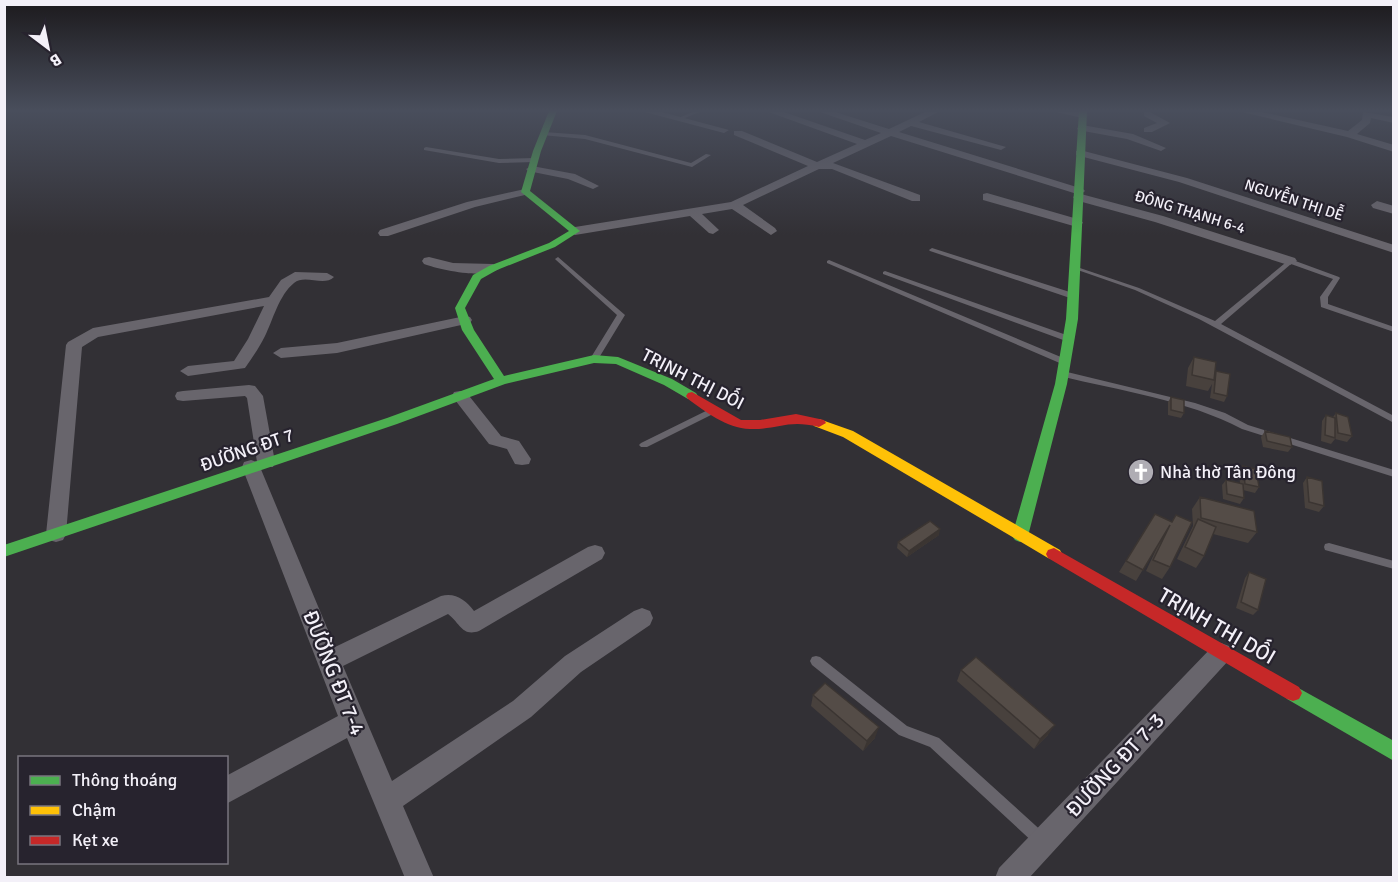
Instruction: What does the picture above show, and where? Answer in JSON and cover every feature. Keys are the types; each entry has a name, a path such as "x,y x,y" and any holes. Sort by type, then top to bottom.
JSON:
{"street":[{"path":"525,192 538,152"},
{"path":"785,152 819,166 833,166 916,198"},
{"path":"501,381 474,340 460,308 477,277 493,268 552,245 575,231 734,205 850,152"},
{"name":"ĐÔNG THẠNH 6-4","path":"948,152 1290,261"},
{"path":"1020,536 1064,368 1069,339 1080,153"},
{"name":"NGUYỄN THỊ DỄ","path":"1080,153 1183,180 1394,249"},
{"path":"533,165 571,176 593,186"},
{"path":"525,192 575,231"},
{"path":"384,233 452,209 525,192"},
{"path":"987,197 1077,223"},
{"path":"734,205 771,231"},
{"path":"1377,205 1394,210"},
{"path":"694,213 713,230"},
{"path":"429,261 443,267 493,268"},
{"path":"188,371 239,365 256,339 286,280 292,276 327,276"},
{"path":"56,534 74,345 93,333 274,300"},
{"path":"281,352 337,348 465,320"},
{"name":"TRỊNH THỊ DỐI","path":"501,381 594,359 618,361 668,382 738,424 753,425 790,417 807,419 839,430 1394,752"},
{"name":"ĐƯỜNG ĐT 7","path":"4,551 501,381"},
{"name":"ĐƯỜNG ĐT 7-4","path":"183,396 249,390 255,396 259,464 330,661 386,801 420,878"},
{"path":"460,396 495,440 513,445 522,459"},
{"path":"330,661 449,603 460,610 471,624 595,553"},
{"path":"386,801 522,709 573,664 642,618"},
{"name":"ĐƯỜNG ĐT 7-3","path":"1009,878 1221,653"},
{"path":"228,790 353,720"}],"lane":[{"path":"445,152 533,165"},
{"path":"643,152 692,165 708,155"},
{"path":"932,250 1073,296"},
{"path":"558,259 621,315 594,359"},
{"path":"1216,324 1290,261 1337,278 1324,297 1324,304 1394,330"},
{"path":"829,262 1064,368 1192,405 1222,415 1245,427 1394,474"},
{"path":"1075,268 1137,289 1216,324 1394,420"},
{"path":"885,273 1069,339"},
{"path":"644,445 716,409"},
{"path":"1329,547 1394,565"},
{"path":"816,661 903,731 934,742 1042,842"}],"building":[{"path":"1194,357 1216,362 1214,380 1192,375"},
{"path":"1216,371 1230,374 1227,396 1214,393"},
{"path":"1171,397 1184,400 1184,413 1171,410"},
{"path":"1336,413 1348,417 1352,436 1338,433"},
{"path":"1326,415 1335,418 1335,438 1325,435"},
{"path":"1265,431 1290,437 1292,447 1267,441"},
{"path":"1243,466 1256,469 1259,487 1245,484"},
{"path":"1307,477 1322,481 1324,506 1309,502"},
{"path":"1226,480 1243,484 1244,498 1227,494"},
{"path":"1200,497 1254,511 1257,532 1201,518"},
{"path":"1155,514 1172,522 1176,515 1192,522 1170,567 1153,560 1170,525 1143,570 1126,561"},
{"path":"1198,519 1216,527 1204,556 1185,547"},
{"path":"930,521 940,529 909,551 898,542"},
{"path":"1249,572 1266,579 1258,610 1241,602"},
{"path":"976,657 1055,725 1040,739 961,670"},
{"path":"825,683 879,727 867,741 813,695"}],"traffic: fast":[{"path":"501,381 468,330 460,308 477,277 493,268 552,245 575,231 525,192 537,152"},
{"path":"1020,536 1061,384 1072,319 1081,152"},
{"path":"4,551 392,421 501,381 594,359 618,361 668,382 692,396"},
{"path":"1293,693 1394,752"}],"traffic: slow":[{"path":"819,423 848,434 1054,554"}],"traffic: jam":[{"path":"692,396 735,423 751,425 796,418 819,423"},
{"path":"1054,554 1293,693"}],"place":[{"name":"Nhà thờ Tân Đông","path":"1141,472"}]}
